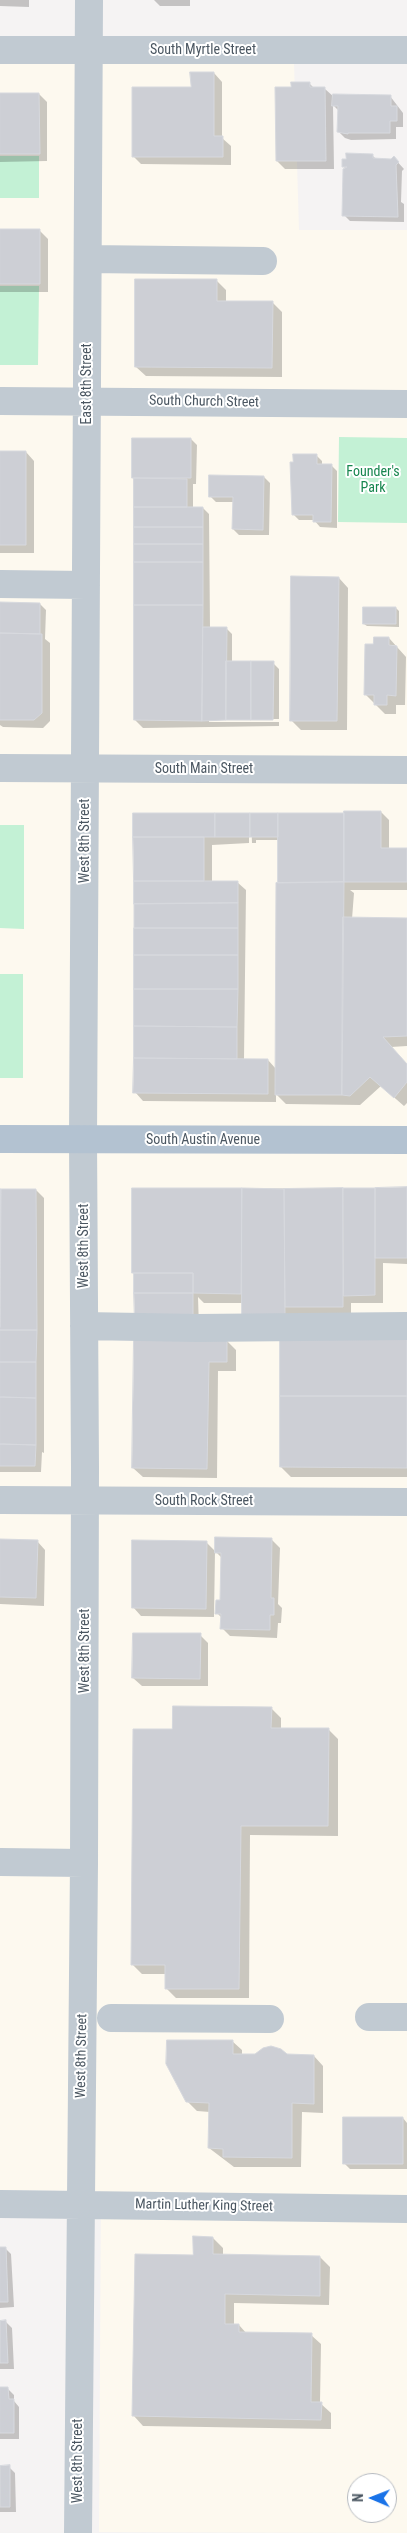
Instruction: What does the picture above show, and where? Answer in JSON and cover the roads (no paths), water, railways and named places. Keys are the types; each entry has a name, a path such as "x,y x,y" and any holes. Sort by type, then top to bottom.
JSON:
{"main road":[{"name":"South Austin Avenue","path":"0,1139 407,1140"}],"street":[{"name":"East 8th Street","path":"85,769 89,0"},
{"name":"South Myrtle Street","path":"0,50 407,50"},
{"path":"88,259 263,261"},
{"name":"South Church Street","path":"0,401 407,404"},
{"path":"0,584 86,585"},
{"name":"South Main Street","path":"0,768 407,770"},
{"name":"West 8th Street","path":"78,2533 84,1863 85,1500 83,1139 85,769"},
{"path":"84,1326 197,1328 407,1326"},
{"name":"South Rock Street","path":"0,1500 407,1502"},
{"path":"0,1862 84,1863"},
{"path":"369,2017 407,2017"},
{"path":"111,2018 270,2019"},
{"name":"Martin Luther King Street","path":"0,2204 407,2209"}],"park label":[{"name":"Founder's Park","path":"373,480"}]}
